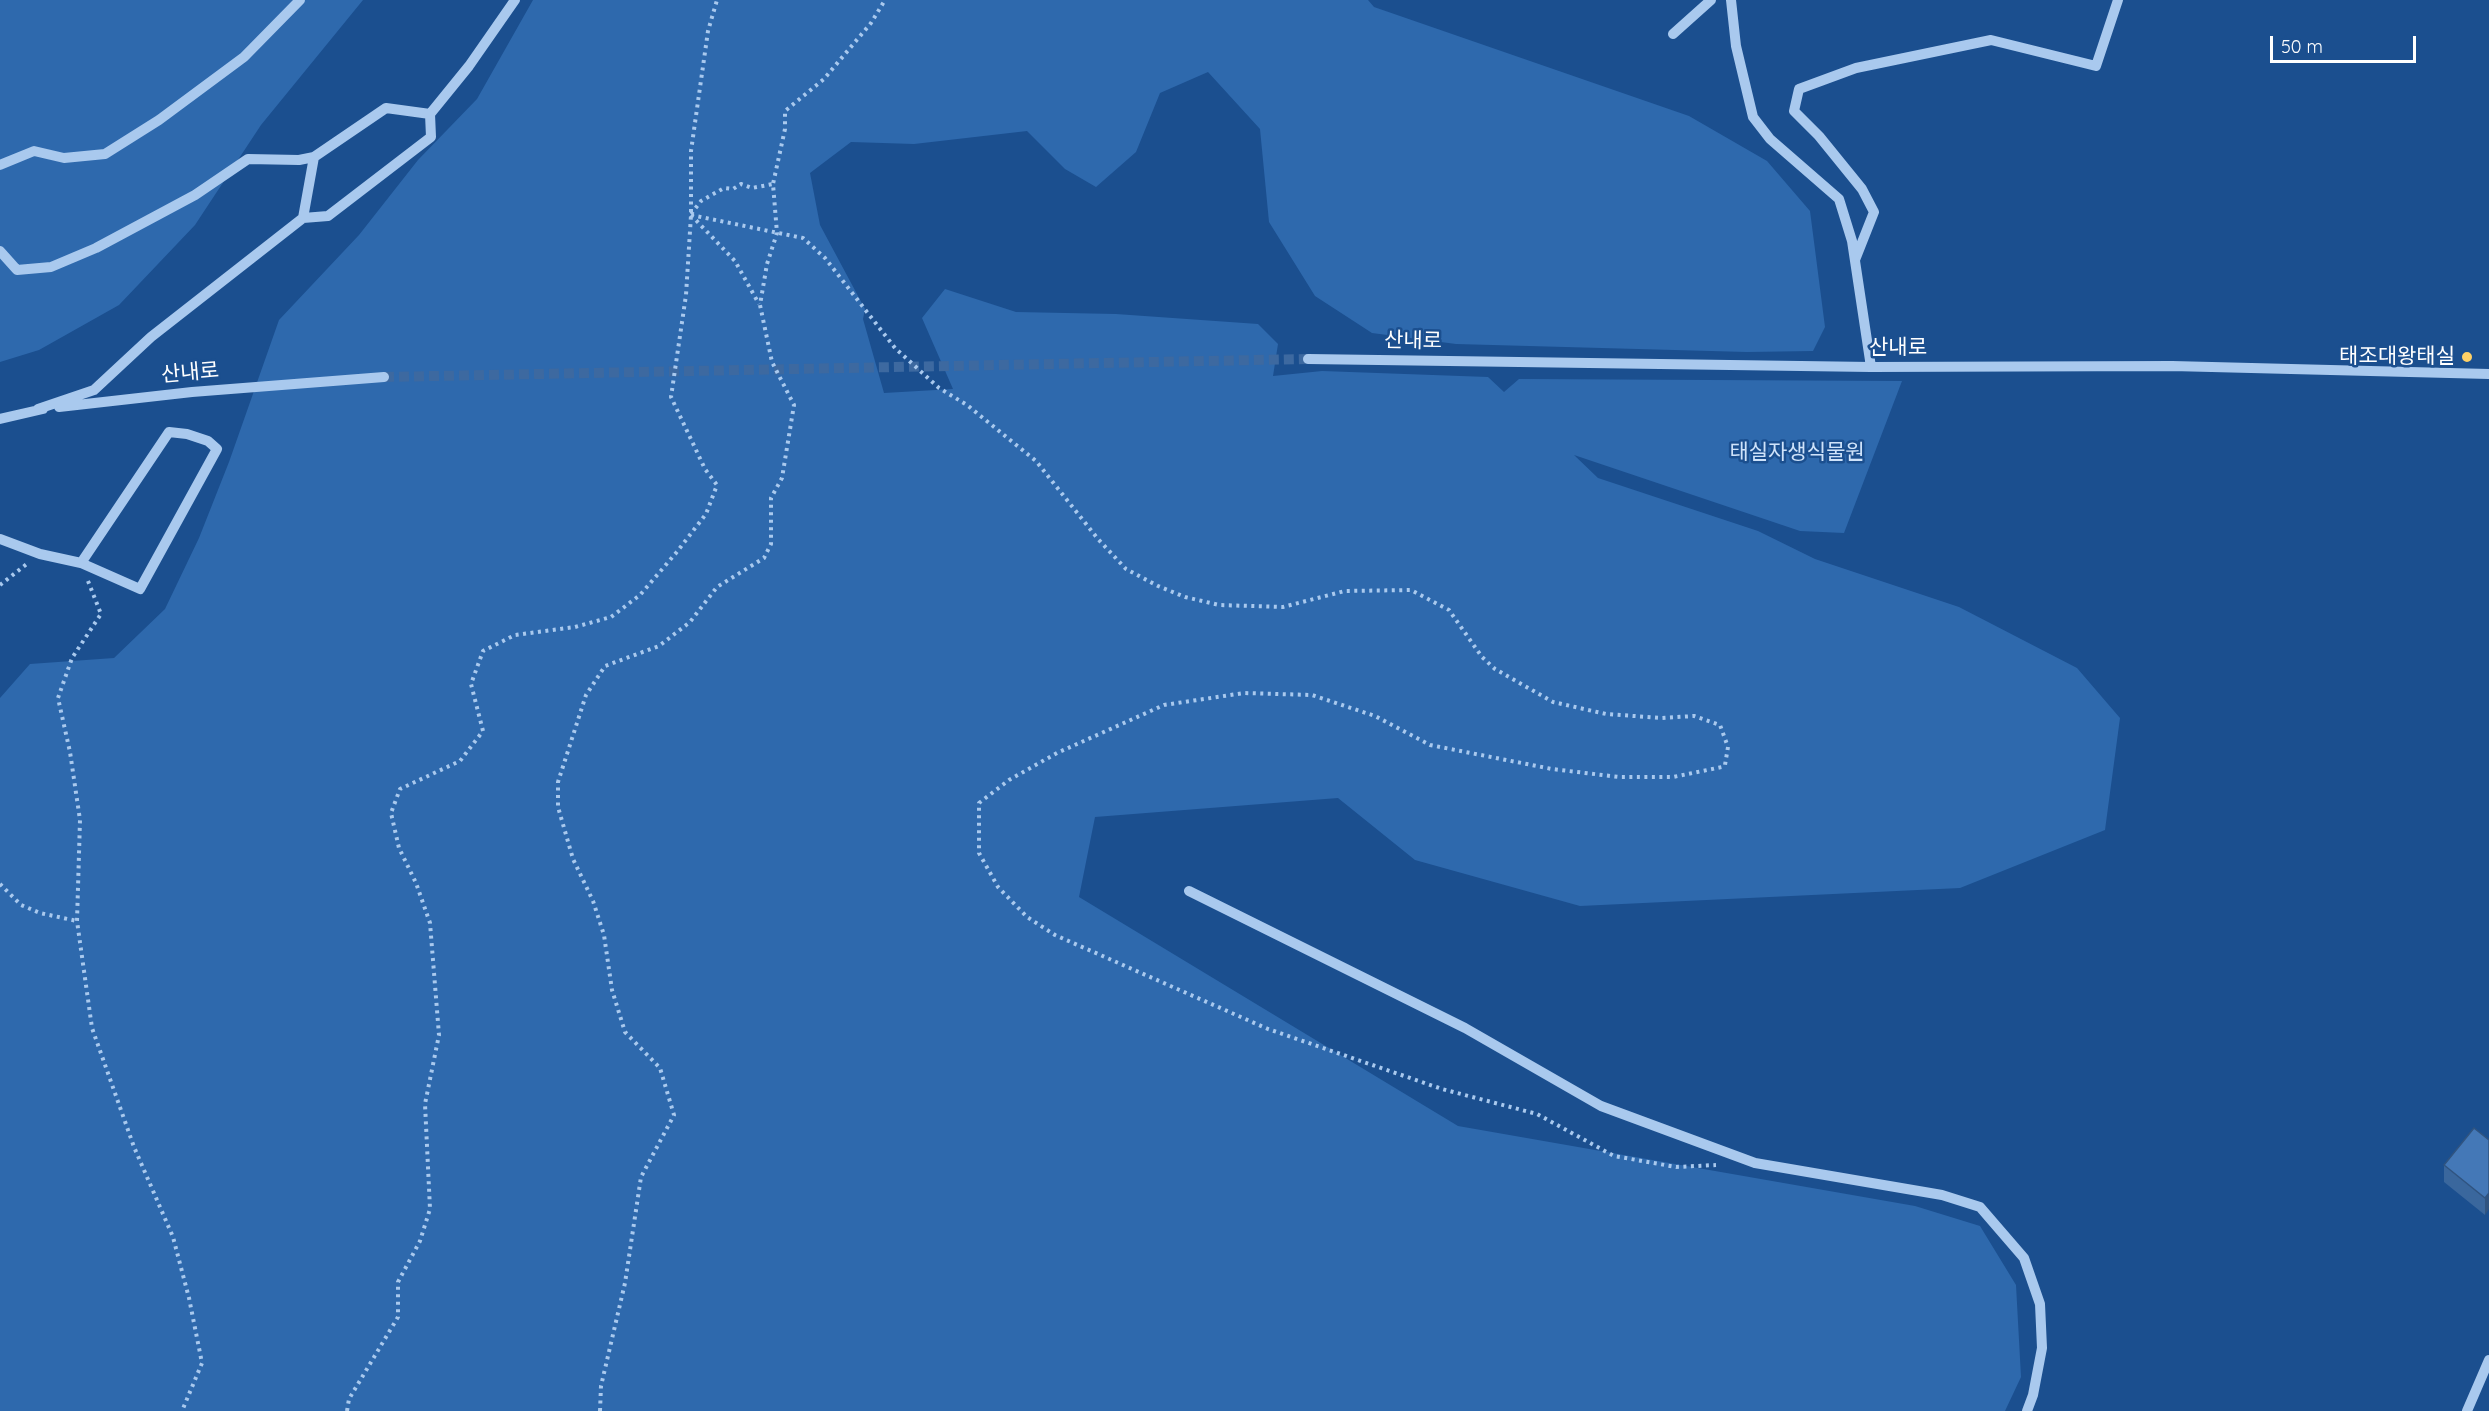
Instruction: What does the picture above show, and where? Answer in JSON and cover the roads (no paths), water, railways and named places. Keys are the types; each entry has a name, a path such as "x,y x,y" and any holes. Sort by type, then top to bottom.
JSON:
{"street":[{"path":"0,165 34,151 64,158 105,154 159,120 244,57 300,0"},
{"path":"38,410 94,390 151,337 303,218 328,216 431,137 430,114 469,66 515,0"},
{"path":"1672,34 1711,0"},
{"path":"1731,0 1736,46 1753,117 1770,139 1839,199 1856,260 1871,367"},
{"path":"1856,260 1874,212 1862,189 1819,136 1794,111 1799,89 1856,68 1991,40 2096,66 2118,0"},
{"path":"0,251 17,270 51,267 96,248 175,206 248,159 314,158 386,108 430,114"},
{"path":"303,218 314,158"},
{"name":"산내로","path":"1308,359 1871,367 2172,366 2489,374"},
{"name":"산내로","path":"0,419 38,410 192,392 384,377"},
{"path":"0,539 40,554 81,563 140,589 217,449 208,441 187,434 169,432 81,563"},
{"path":"1189,891 1465,1028 1601,1106 1755,1163 1942,1195 1980,1207 2024,1258 2040,1304 2042,1348 2033,1395 2026,1411"},
{"path":"2467,1411 2489,1360"}],"tunnel":[{"path":"384,377 1308,359"}],"place":[{"name":"태조대왕태실","path":"2467,357"}],"park label":[{"name":"태실자생식물원","path":"1797,453"}]}
